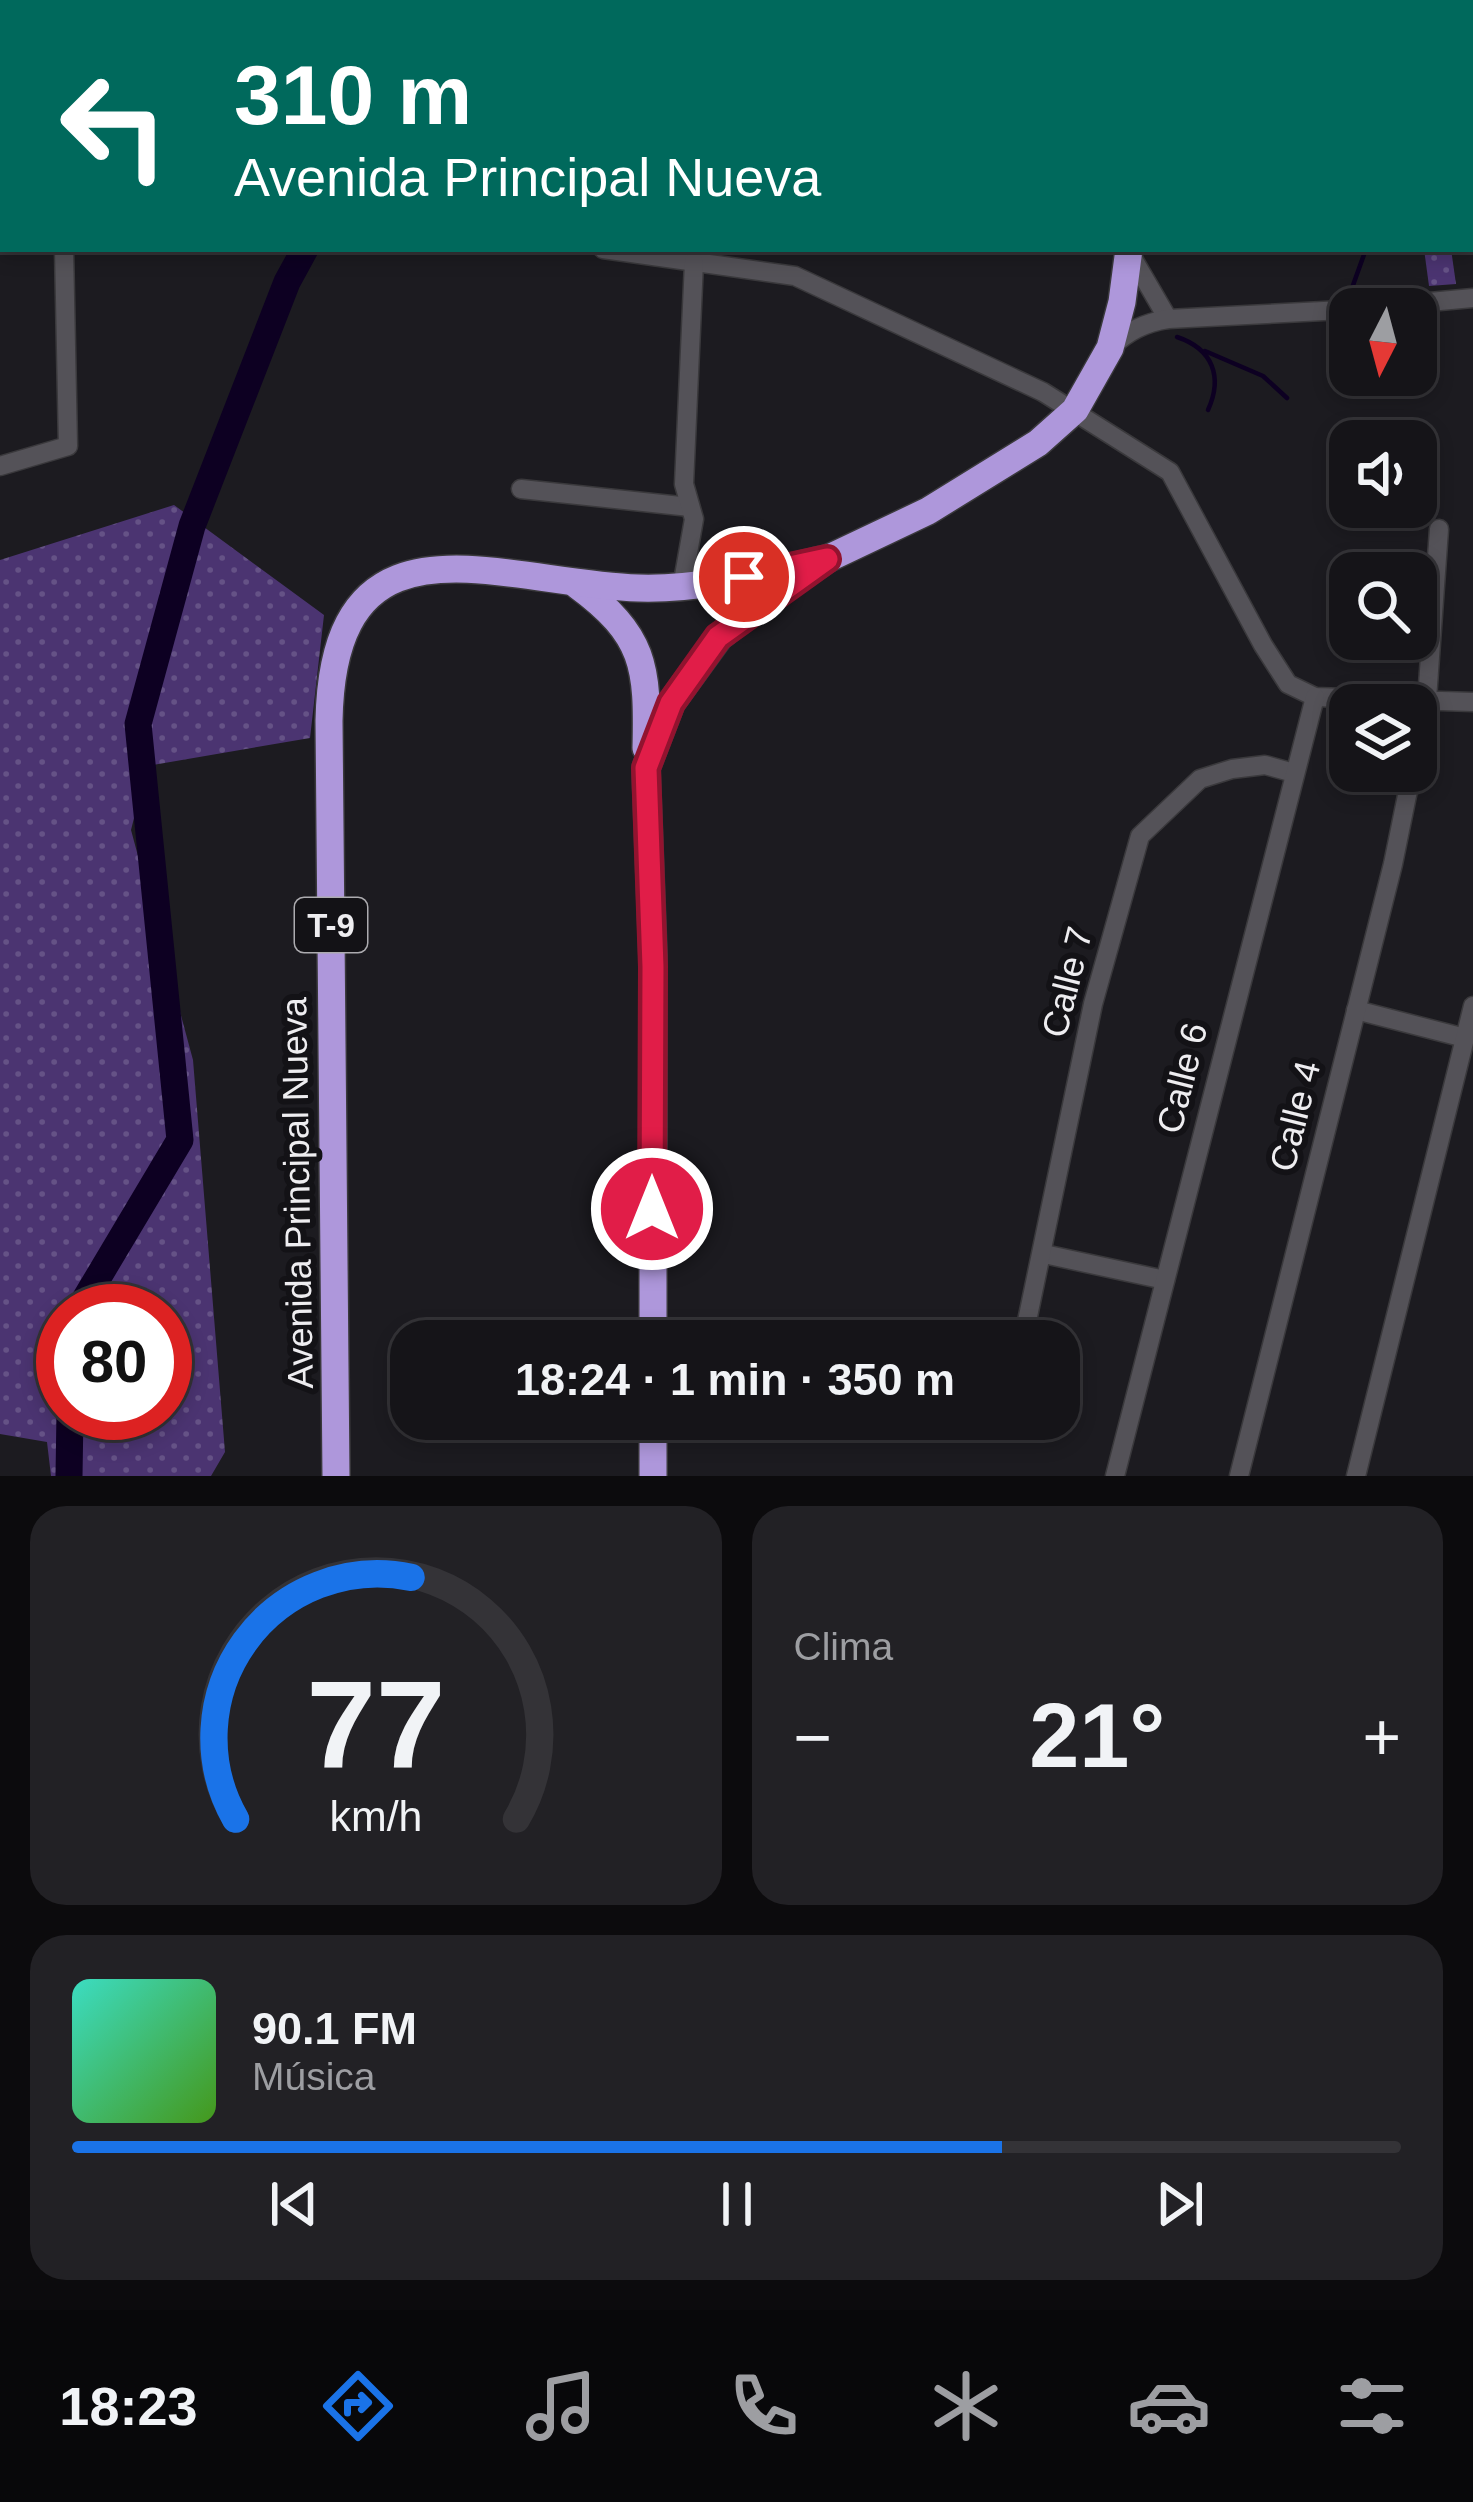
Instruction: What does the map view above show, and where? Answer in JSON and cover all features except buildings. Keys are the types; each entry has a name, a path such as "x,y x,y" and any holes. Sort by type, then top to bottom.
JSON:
{"highway":[{"name":"T-9","path":"646,768 671,703 718,637 827,559 928,511 1038,443 1075,410 1110,348 1129,252"},
{"name":"Avenida Principal Nueva","path":"336,1476 330,674 343,634 359,606 385,584 435,568 500,569 638,588 682,587 827,559"},
{"name":"T-9","path":"573,582 624,625 645,686 653,967 653,1320"},
{"path":"653,1440 653,1476"}],"street":[{"path":"0,466 68,446 64,252"},
{"path":"625,252 795,276 1075,410 1170,472 1288,684 1315,697 1329,697"},
{"path":"1130,252 1168,319"},
{"path":"682,587 694,519 684,484 694,262"},
{"path":"1110,348 1146,323 1168,319 1473,298"},
{"path":"520,489 690,507"},
{"path":"1428,684 1439,529"},
{"name":"Calle 6","path":"1115,1476 1315,697"},
{"path":"1437,700 1473,702"},
{"name":"Calle 7","path":"1027,1320 1094,1004 1140,836 1200,779 1264,765 1294,773"},
{"name":"Calle 4","path":"1239,1476 1407,792"},
{"path":"1356,1476 1473,1008"},
{"path":"1356,1010 1465,1038"},
{"path":"1044,1254 1165,1280"}],"shaded area":[{"path":"1424,252 1451,252 1456,284 1429,286"},
{"path":"174,505 324,615 310,738 147,766 131,830 193,1060 225,1452 211,1476 51,1476 47,1442 0,1434 0,560"}],"waterway":[{"path":"94,1284 180,1140 138,724 192,526 287,282 303,252"},
{"path":"1352,288 1365,252"},
{"path":"1177,337 1199,349 1212,366 1215,386 1208,410"},
{"path":"1205,351 1263,376 1287,398"},
{"path":"69,1476 70,1440"}],"route":[{"path":"652,1209 653,967 646,768 671,703 718,637 827,559 744,577"}]}
